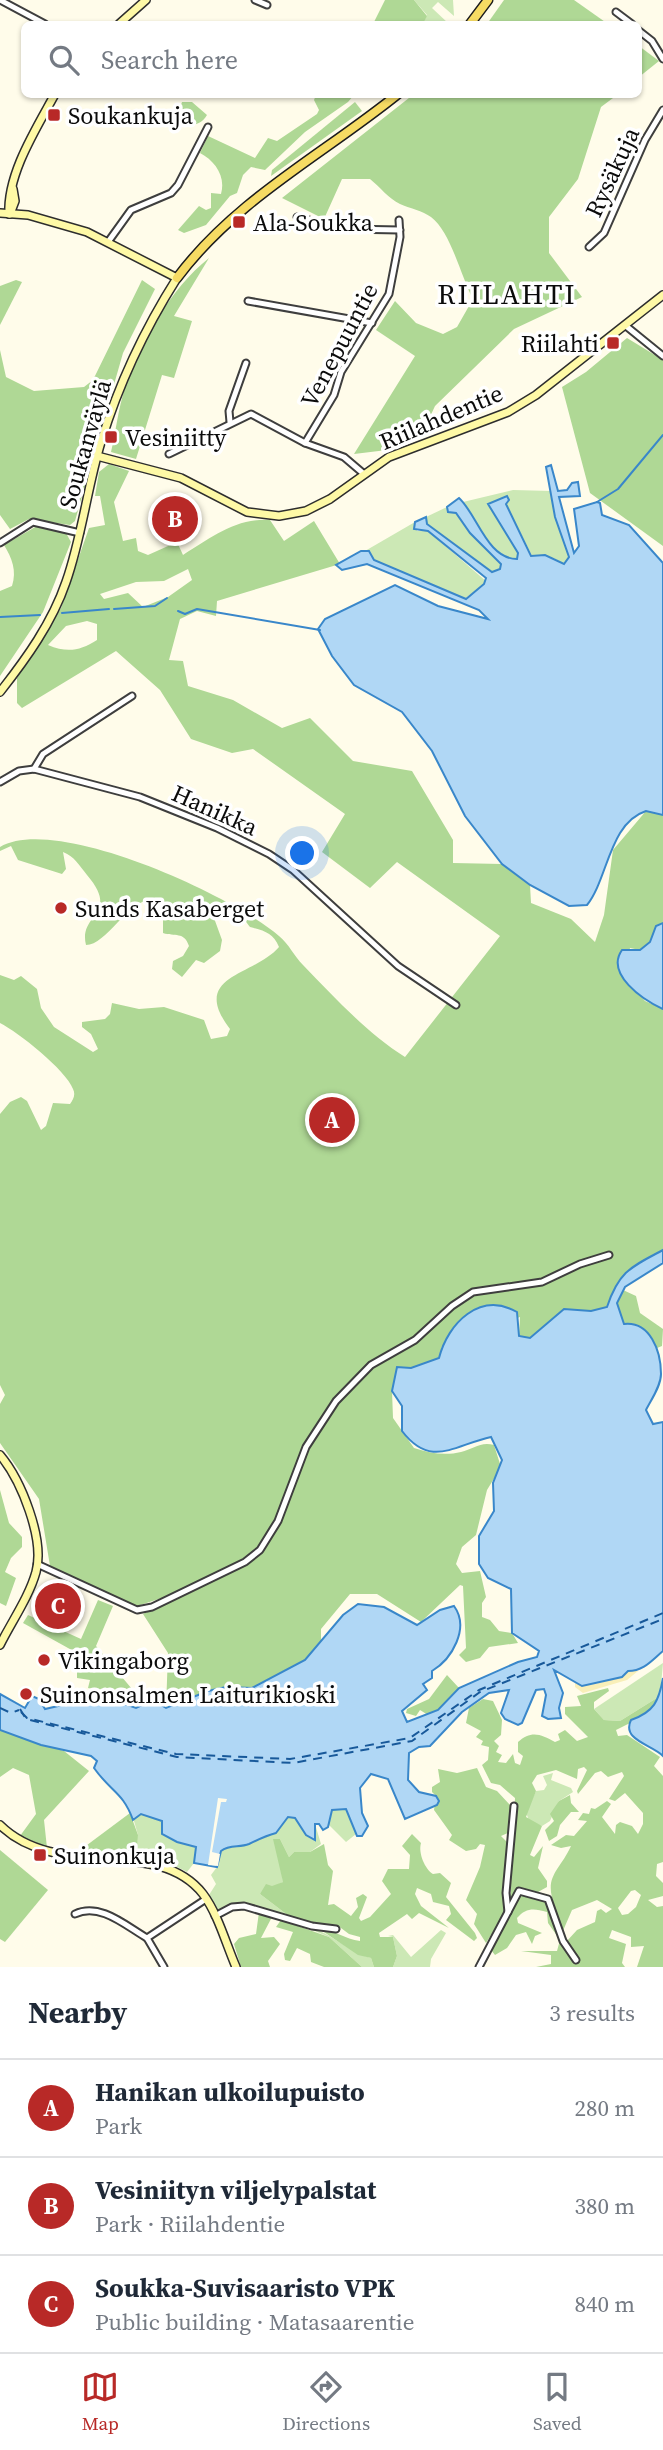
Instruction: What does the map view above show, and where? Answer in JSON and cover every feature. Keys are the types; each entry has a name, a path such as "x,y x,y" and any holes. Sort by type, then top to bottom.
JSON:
{"main road":[{"path":"472,21 488,0"},
{"name":"Soukanväylä","path":"177,278 208,242 267,189 392,98"}],"street":[{"path":"0,0 40,21"},
{"path":"122,21 146,0"},
{"path":"256,0 267,5"},
{"path":"616,12 628,21"},
{"path":"642,33 652,41 663,60"},
{"path":"53,98 20,165 3,215 28,215 57,222 108,242 177,278"},
{"name":"Rysäkuja","path":"589,247 604,233 645,140 663,110"},
{"path":"108,242 131,210 171,193 183,178 208,127"},
{"path":"297,217 346,229 400,230"},
{"name":"Venepuuntie","path":"305,443 334,395 341,372 389,295 400,230 399,220"},
{"name":"Soukanväylä","path":"0,692 34,645 55,607 80,533 97,456 121,380 138,343 177,278"},
{"name":"Riilahdentie","path":"97,456 181,478 230,505 268,515 289,515 319,506 389,457 509,412 536,395 663,295"},
{"path":"248,301 372,323"},
{"path":"625,326 663,356"},
{"path":"230,422 229,411 246,363"},
{"path":"169,454 244,415 258,415 305,443 344,457 364,474"},
{"path":"0,543 33,522 80,533"},
{"path":"0,782 19,771 34,769 43,754 132,696"},
{"name":"Hanikka","path":"34,769 141,797 217,828 269,854 293,870 398,966 456,1005"},
{"path":"37,1564 121,1606 137,1610 163,1602 245,1562 260,1550 273,1531 300,1458 315,1433 336,1401 371,1365 415,1340 452,1306 473,1292 531,1285 609,1255"},
{"path":"0,1455 16,1479 37,1542 37,1564 29,1589 0,1645"},
{"path":"508,1912 506,1893 514,1806"},
{"path":"0,1825 23,1842 66,1856 162,1866 191,1881 206,1899 236,1967"},
{"path":"479,1967 519,1891 548,1899 564,1941 576,1960"},
{"path":"147,1938 206,1899"},
{"path":"214,1916 244,1906 312,1926 336,1929"},
{"path":"75,1914 82,1911 102,1912 147,1938 164,1967"}],"green space":[{"path":"385,0 414,0 427,16 424,21 374,21"},
{"path":"414,0 453,0 454,16 438,2 432,8 446,21 424,21 427,15"},
{"path":"504,0 574,0 604,21 489,21"},
{"path":"642,48 659,61 642,75"},
{"path":"351,98 305,132 265,170 251,167 243,175 237,193 230,196 206,225 184,233 178,230 199,206 206,210 211,208 211,193 221,194 221,175 210,160 200,153 208,136 255,158 268,138 277,141 317,114 319,110 314,100"},
{"path":"409,98 613,98 601,107 578,179 549,217 549,253 582,297 514,329 435,406 429,419 428,433 387,450 354,454 415,356 376,330 395,301 416,323 443,334 457,327 473,299 450,244 438,224 428,215 396,202 370,179 342,179 324,219 282,198"},
{"path":"182,102 192,102 207,115 194,125 176,124 189,117 190,111 180,108"},
{"path":"355,102 362,111 271,176 272,170"},
{"path":"209,258 174,316 192,321 174,378 162,375 136,459 111,452 125,388 139,352 170,300"},
{"path":"16,280 22,282 0,325 0,286"},
{"path":"142,280 155,289 123,353 75,521 70,525 29,519 10,529 0,515 0,350 6,377 34,391 84,387 93,380"},
{"path":"627,338 663,360 663,546 590,493 562,387 586,372"},
{"path":"109,464 129,471 114,502 123,541 136,538 138,551 148,555 177,542 183,555 224,530 257,520 270,520 284,541 314,521 340,564 217,601 216,616 197,611 180,619 169,660 183,661 188,686 233,700 282,728 310,718 353,761 412,771 453,840 453,863 502,864 530,885 531,903 571,919 595,942 604,915 613,850 646,811 663,815 663,923 656,926 650,942 640,950 630,948 624,977 645,1001 663,1009 663,1250 628,1271 616,1285 607,1307 591,1311 564,1309 530,1339 519,1336 520,1317 442,1346 439,1358 411,1368 392,1391 393,1418 414,1448 449,1454 481,1445 494,1445 501,1467 487,1490 476,1535 462,1547 456,1564 462,1573 480,1571 486,1597 482,1603 482,1617 490,1620 499,1631 512,1633 518,1643 489,1647 480,1658 466,1662 459,1655 466,1648 463,1586 460,1585 421,1622 377,1594 350,1594 321,1629 321,1642 305,1660 253,1688 226,1687 208,1691 166,1708 168,1653 143,1614 166,1603 165,1597 137,1606 50,1566 39,1499 0,1443 0,1404 5,1395 0,1385 0,1114 10,1102 21,1097 27,1101 41,1130 46,1126 53,1103 70,1104 74,1093 69,1081 52,1062 0,1023 0,975 14,980 21,976 37,989 41,1008 54,1027 93,1052 98,1049 91,1034 82,1027 82,1022 105,1019 110,1014 112,1003 139,1009 164,1007 204,1020 211,1039 227,1036 230,1029 219,1011 217,998 221,987 279,947 264,931 250,927 239,913 222,909 214,918 222,940 220,951 204,963 196,960 182,977 172,969 173,961 183,956 189,946 182,936 163,933 163,909 154,901 144,901 135,906 105,935 86,945 85,934 100,906 100,898 96,888 71,856 63,852 66,869 62,874 18,860 11,846 0,851 0,847 26,840 61,841 101,850 143,864 224,901 279,936 351,1014 405,1057 500,936 397,862 370,888 322,852 345,814 253,749 232,753 191,739 160,690 116,651 22,708 17,703 17,678 61,608 89,528 105,525 100,496 95,496 99,472","holes":["188,569 192,580 168,597 143,607 128,593 104,599 100,594 136,582 164,581","87,621 97,624 97,640 73,650 48,645 66,626"]},
{"path":"513,490 551,491 569,557 564,564 553,558 532,556 506,504 507,496 488,504 519,553 517,559 493,547 462,507 463,502"},
{"path":"447,507 456,512 502,564 500,569 489,572 427,524 426,517"},
{"path":"415,522 417,531 428,531 487,582 464,599 374,560 370,551 365,551"},
{"path":"37,526 66,533 71,542 43,612 0,676 0,591 12,586 14,575 4,545"},
{"path":"623,1290 636,1296 640,1313 663,1329 662,1346 657,1348 648,1333 640,1327 623,1325 617,1303"},
{"path":"0,1490 9,1523 22,1537 22,1547 11,1558 5,1572 16,1578 6,1606 0,1603"},
{"path":"98,1600 113,1606 96,1646 142,1701 88,1688 90,1680 77,1678 77,1653 23,1623 28,1615 81,1639"},
{"path":"663,1663 660,1696 620,1721 604,1720 594,1709"},
{"path":"447,1675 459,1688 438,1710 428,1715 420,1710 416,1716 406,1713 407,1709 429,1699"},
{"path":"91,1688 146,1702 142,1725 82,1724"},
{"path":"608,1688 609,1691 594,1702 594,1709 604,1720 620,1721 660,1696 646,1715 616,1730 618,1736 627,1735 660,1757 654,1766 663,1776 663,1862 657,1864 656,1876 663,1883 663,1896 648,1900 657,1907 663,1906 663,1967 637,1967 644,1946 631,1947 631,1937 612,1930 609,1938 626,1944 622,1963 625,1967 536,1967 551,1964 551,1955 521,1951 557,1951 560,1940 548,1923 547,1912 538,1910 524,1912 517,1918 518,1923 542,1933 535,1936 532,1944 526,1932 516,1935 507,1948 495,1955 491,1950 520,1897 535,1896 555,1907 552,1881 571,1846 561,1848 551,1845 566,1835 574,1836 587,1821 578,1820 583,1813 589,1814 591,1808 595,1809 607,1801 611,1804 602,1817 615,1834 616,1825 620,1822 632,1826 638,1834 643,1824 643,1813 625,1793 615,1801 609,1799 624,1776 622,1772 608,1777 601,1771 595,1773 578,1794 587,1770 584,1767 578,1769 577,1779 556,1770 537,1775 532,1783 536,1791 526,1817 542,1826 530,1855 534,1857 543,1846 538,1868 547,1881 547,1887 538,1892 517,1890 510,1905 515,1798 500,1785 491,1783 482,1765 488,1760 489,1747 481,1745 483,1741 476,1737 481,1731 466,1723 469,1708 483,1699 493,1701 502,1720 501,1735 494,1741 499,1746 496,1752 502,1755 498,1762 506,1763 513,1754 515,1763 520,1765 523,1756 518,1752 518,1742 527,1736 541,1735 555,1742 560,1740 558,1734 565,1730 577,1741 588,1737 565,1714 565,1707 581,1706 577,1696","holes":["635,1890 641,1895 636,1907 628,1914 622,1915 618,1908 631,1891","597,1900 612,1909 606,1913 601,1909 597,1911 595,1922 577,1930 566,1942 562,1933 572,1910"]},
{"path":"0,1730 64,1751 89,1771 44,1820 47,1848 20,1836 36,1814 29,1775 13,1768 0,1777"},
{"path":"330,1768 356,1834 346,1842 329,1825"},
{"path":"477,1768 486,1787 497,1791 511,1806 510,1832 501,1836 508,1843 506,1911 486,1943 474,1924 477,1914 466,1900 480,1867 485,1845 480,1844 476,1849 466,1851 449,1840 452,1835 434,1810 436,1796 432,1792 432,1787 440,1782 438,1769 457,1773"},
{"path":"553,1773 551,1780 571,1788 573,1792 559,1801 550,1821 542,1826 529,1821 526,1812 536,1791 544,1790 547,1785 543,1776"},
{"path":"570,1795 571,1803 579,1812 571,1812 560,1825 557,1836 549,1841 545,1830 554,1821 550,1814 559,1801"},
{"path":"130,1807 198,1820 194,1863 187,1872 156,1856 137,1856 138,1835"},
{"path":"276,1810 315,1824 321,1844 310,1852 294,1852 289,1857 280,1839 283,1882 260,1894 294,1920 247,1903 218,1910 209,1895 216,1884 211,1875 217,1867 221,1851"},
{"path":"130,1813 138,1835 137,1856 75,1854"},
{"path":"412,1834 421,1843 421,1856 427,1868 433,1874 440,1873 451,1883 446,1897 475,1933 477,1938 474,1941 446,1920 451,1914 449,1906 433,1902 431,1894 417,1888 415,1894 421,1906 449,1928 419,1913 412,1919 407,1914 379,1933 380,1937 393,1937 397,1956 393,1967 374,1967 371,1958 358,1955 318,1928 360,1941 360,1937 349,1934 337,1925 294,1920 260,1894 266,1884 272,1886 283,1882 273,1839 280,1839 289,1857 294,1852 310,1852 324,1844 328,1865 333,1871 328,1905 334,1904 351,1916 358,1907 356,1898 363,1894 367,1897 359,1918 361,1921 370,1917 391,1894 382,1881 388,1869 409,1869 410,1855 402,1846"},
{"path":"0,1850 48,1890 5,1942 0,1939"},
{"path":"259,1912 272,1917 261,1938 274,1937 280,1944 268,1961 270,1967 241,1967 234,1944 239,1938 256,1934"},
{"path":"281,1920 329,1937 362,1967 324,1967 311,1962 310,1954 297,1948 290,1961 285,1960 284,1954 293,1932 276,1927"},
{"path":"303,1926 313,1928 371,1958 374,1967 362,1967 329,1937"},
{"path":"441,1930 446,1933 431,1959 430,1967 393,1967 397,1956 393,1937 388,1936 393,1935 411,1957"}],"sand":[{"path":"628,1671 638,1671 627,1680 583,1693 575,1687 575,1683 588,1685 603,1682"}],"water":[{"path":"551,465 558,491 567,490 572,483 578,482 580,496 559,497 574,553 579,546 574,509 597,502 600,503 602,515 629,525 663,563 663,815 646,811 634,817 624,827 587,905 569,906 530,885 502,864 465,816 432,751 402,712 354,685 332,656 318,629 325,619 395,585 438,606 488,619 479,610 367,564 342,570 336,565 361,551 369,551 374,560 466,599 484,584 486,578 428,531 414,529 415,522 426,517 427,524 492,572 500,569 501,564 470,533 456,513 448,512 447,507 459,498 490,544 507,557 517,559 518,553 488,504 507,496 509,500 506,504 531,556 545,555 564,564 569,557 555,517 546,467"},
{"path":"663,923 663,1009 629,985 618,968 618,959 622,950 640,950 650,942 656,926"},
{"path":"663,1250 663,1263 625,1287 617,1303 624,1324 641,1327 652,1339 659,1356 661,1374 646,1410 653,1424 663,1422 663,1651 647,1664 628,1671 622,1677 582,1686 554,1670 563,1693 559,1708 561,1718 548,1719 542,1716 546,1695 544,1689 536,1690 522,1723 518,1725 505,1719 501,1713 509,1690 489,1693 462,1712 430,1746 419,1747 409,1753 408,1780 419,1792 436,1796 439,1801 437,1805 405,1819 388,1779 371,1774 360,1788 362,1813 368,1826 362,1836 357,1836 346,1809 332,1810 328,1827 323,1830 319,1824 315,1824 315,1840 306,1835 295,1818 288,1817 276,1833 221,1851 217,1867 194,1863 196,1847 177,1842 162,1834 162,1821 141,1814 133,1820 121,1798 94,1768 97,1761 91,1756 41,1745 0,1730 0,1694 25,1708 32,1696 39,1699 45,1709 58,1706 74,1696 113,1700 136,1708 153,1700 166,1708 208,1691 226,1687 252,1688 305,1660 343,1615 358,1604 384,1607 417,1625 440,1610 454,1606 458,1615 459,1633 452,1651 432,1671 432,1678 423,1684 427,1690 402,1711 407,1722 438,1710 459,1688 518,1662 537,1657 539,1651 512,1633 511,1589 488,1578 479,1564 479,1536 494,1511 493,1483 502,1460 491,1437 454,1449 433,1452 413,1442 402,1431 402,1406 392,1391 397,1367 411,1368 439,1358 450,1333 468,1314 478,1308 490,1305 517,1312 519,1336 530,1338 564,1309 591,1311 607,1307 616,1285 628,1271"},
{"path":"663,1678 663,1756 634,1737 629,1727 631,1720 654,1705"}],"pier":[{"path":"218,1798 227,1799 226,1802 221,1802 212,1852 220,1854 218,1866 208,1865"}],"waterway":[{"path":"597,502 618,489 663,435"},
{"path":"114,609 155,606 167,598"},
{"path":"62,613 109,609"},
{"path":"178,611 185,614 197,609 320,630"},
{"path":"0,617 40,615"}],"ferry route":[{"path":"21,1712 27,1718 176,1754 290,1759 410,1738 479,1690 663,1613"},
{"path":"20,1709 26,1719 177,1757 293,1763 412,1741 480,1692 663,1619"},
{"path":"0,1708 11,1713 19,1710"}],"place":[{"name":"Soukankuja","path":"54,115"},
{"name":"Ala-Soukka","path":"239,222"},
{"name":"Riilahti","path":"613,343"},
{"name":"Vesiniitty","path":"111,437"},
{"name":"Vesiniityn viljelypalstat","path":"175,519"},
{"name":"Sunds Kasaberget","path":"61,908"},
{"name":"Hanikan ulkoilupuisto","path":"332,1120"},
{"name":"Soukka-Suvisaaristo VPK","path":"58,1606"},
{"name":"Vikingaborg","path":"44,1660"},
{"name":"Suinonsalmen Laiturikioski","path":"26,1694"},
{"name":"Suinonkuja","path":"40,1855"}],"district":[{"name":"RIILAHTI","path":"507,294"}]}
